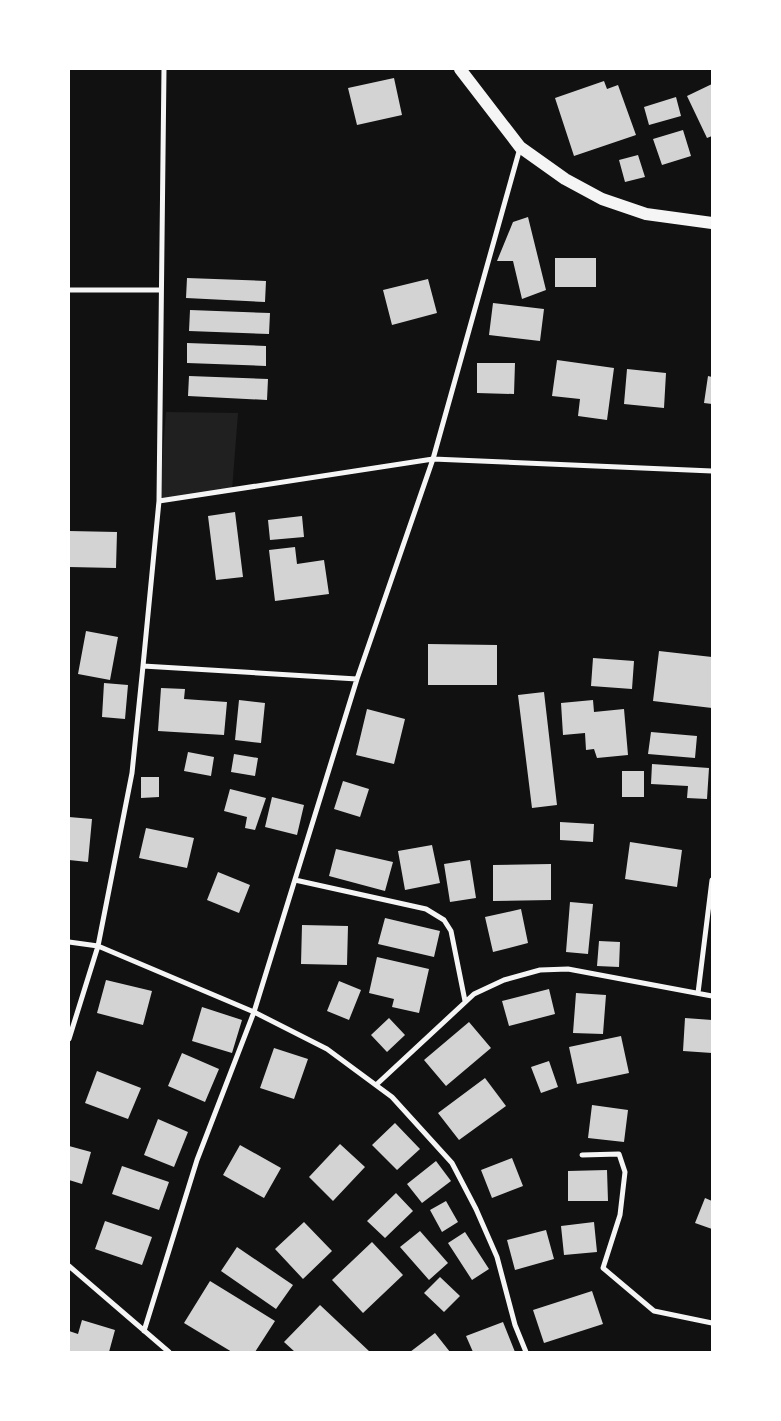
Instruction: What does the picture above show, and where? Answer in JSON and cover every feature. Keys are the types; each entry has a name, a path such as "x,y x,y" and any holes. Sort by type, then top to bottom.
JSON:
{"main road":[{"path":"460,69 520,147 565,179 602,199 646,214 712,223"}],"street":[{"path":"69,1039 98,946 132,773 143,666 159,501 164,69"},
{"path":"144,1331 197,1160 254,1012 357,679 433,459 520,147"},
{"path":"69,290 161,290"},
{"path":"159,501 433,459 712,471"},
{"path":"143,666 357,679"},
{"path":"295,880 426,909 444,920 451,931 465,1001"},
{"path":"698,993 712,880"},
{"path":"69,942 98,946 254,1012 327,1048 392,1097 452,1163 498,1257 515,1325 526,1352"},
{"path":"376,1085 474,994 504,980 540,970 568,969 712,996"},
{"path":"582,1155 619,1154 625,1172 620,1215 603,1268 654,1311 712,1323"},
{"path":"69,1266 169,1352"}],"shaded area":[{"path":"166,412 238,413 232,490 159,501"}],"building":[{"path":"394,78 402,115 357,125 348,88"},
{"path":"604,81 607,89 618,85 636,135 574,156 555,98"},
{"path":"712,84 712,136 707,138 687,96"},
{"path":"676,97 681,116 649,125 644,107"},
{"path":"683,130 691,156 662,165 653,139"},
{"path":"638,155 645,177 625,182 619,160"},
{"path":"528,217 546,290 522,299 513,261 497,261 513,222"},
{"path":"555,258 596,258 596,287 555,287"},
{"path":"187,278 266,281 265,302 186,298"},
{"path":"428,279 437,313 392,325 383,290"},
{"path":"493,303 544,309 540,341 489,335"},
{"path":"190,310 270,313 269,334 189,331"},
{"path":"187,343 266,346 266,366 187,363"},
{"path":"557,360 614,368 607,420 578,416 580,399 552,396"},
{"path":"477,363 515,363 514,394 477,393"},
{"path":"627,369 666,373 664,408 624,404"},
{"path":"189,376 268,379 267,400 188,396"},
{"path":"708,376 712,377 712,404 704,403"},
{"path":"235,512 243,577 216,580 208,516"},
{"path":"302,516 304,537 270,540 268,520"},
{"path":"69,531 117,532 116,568 69,567"},
{"path":"295,547 297,564 324,560 329,594 275,601 269,550"},
{"path":"86,631 118,637 110,680 78,674"},
{"path":"428,644 497,645 497,685 428,685"},
{"path":"659,651 712,657 712,708 653,701"},
{"path":"593,658 634,661 632,689 591,686"},
{"path":"104,683 128,685 125,719 102,717"},
{"path":"161,688 185,689 184,699 227,702 224,735 158,731"},
{"path":"544,692 557,805 532,808 518,695"},
{"path":"239,700 265,703 261,743 235,740"},
{"path":"593,700 594,712 624,709 628,755 597,758 594,749 586,750 585,733 563,735 561,703"},
{"path":"367,709 405,719 394,764 356,755"},
{"path":"651,732 697,736 695,758 648,754"},
{"path":"188,752 214,757 211,776 184,771"},
{"path":"234,754 258,758 255,776 231,772"},
{"path":"652,764 709,768 707,799 687,798 688,786 651,784"},
{"path":"622,771 644,771 644,797 622,797"},
{"path":"141,777 159,777 159,797 141,798"},
{"path":"343,781 369,789 360,817 334,809"},
{"path":"230,789 266,798 255,830 245,828 247,817 224,811"},
{"path":"272,797 304,805 297,835 265,827"},
{"path":"69,817 92,819 88,862 69,860"},
{"path":"560,822 594,824 593,842 560,840"},
{"path":"146,828 194,838 187,868 139,858"},
{"path":"630,842 682,850 677,887 625,879"},
{"path":"432,845 440,883 405,890 398,851"},
{"path":"336,849 393,862 385,891 329,876"},
{"path":"470,860 476,898 450,902 444,864"},
{"path":"551,864 551,900 493,901 493,865"},
{"path":"218,872 250,885 239,913 207,900"},
{"path":"570,902 593,904 588,954 566,952"},
{"path":"521,909 528,943 493,952 485,917"},
{"path":"385,918 440,931 434,957 378,944"},
{"path":"302,925 348,926 347,965 301,964"},
{"path":"599,941 620,942 619,967 597,966"},
{"path":"377,957 429,969 419,1013 392,1007 394,999 369,993"},
{"path":"106,980 152,991 143,1025 97,1013"},
{"path":"339,981 361,990 349,1020 327,1011"},
{"path":"549,989 555,1014 509,1026 502,1001"},
{"path":"576,993 606,995 603,1034 573,1033"},
{"path":"202,1007 242,1020 232,1053 192,1041"},
{"path":"389,1018 405,1035 387,1052 371,1035"},
{"path":"685,1018 712,1020 712,1053 683,1051"},
{"path":"469,1022 491,1048 446,1086 424,1060"},
{"path":"621,1036 629,1073 577,1084 569,1047"},
{"path":"274,1048 308,1059 294,1099 260,1088"},
{"path":"182,1053 219,1069 205,1102 168,1086"},
{"path":"549,1061 558,1087 541,1093 531,1067"},
{"path":"97,1071 141,1088 128,1119 85,1103"},
{"path":"485,1078 506,1106 459,1140 438,1113"},
{"path":"592,1105 628,1110 624,1142 588,1138"},
{"path":"158,1119 188,1132 174,1167 144,1155"},
{"path":"395,1123 420,1149 397,1170 372,1145"},
{"path":"340,1144 365,1167 333,1201 309,1177"},
{"path":"240,1145 281,1168 264,1198 223,1175"},
{"path":"69,1146 91,1152 82,1184 69,1180"},
{"path":"512,1158 523,1186 492,1198 481,1170"},
{"path":"436,1161 451,1181 422,1203 407,1184"},
{"path":"122,1166 169,1182 159,1210 112,1194"},
{"path":"607,1170 608,1201 568,1201 568,1171"},
{"path":"396,1193 413,1211 385,1238 367,1221"},
{"path":"705,1198 712,1201 712,1229 695,1223"},
{"path":"446,1201 458,1222 442,1232 430,1210"},
{"path":"105,1221 152,1237 142,1265 95,1249"},
{"path":"304,1222 332,1251 303,1279 275,1249"},
{"path":"594,1222 597,1252 564,1255 561,1226"},
{"path":"546,1230 554,1259 515,1270 507,1240"},
{"path":"420,1231 448,1263 429,1280 400,1247"},
{"path":"465,1232 489,1269 472,1280 448,1243"},
{"path":"372,1242 403,1275 363,1313 332,1280"},
{"path":"237,1247 293,1285 276,1309 221,1271"},
{"path":"440,1277 460,1296 444,1312 424,1293"},
{"path":"210,1281 275,1321 255,1352 232,1352 184,1323"},
{"path":"592,1291 603,1324 544,1343 533,1310"},
{"path":"320,1305 370,1352 295,1352 284,1342"},
{"path":"82,1320 115,1330 109,1352 69,1352 69,1331 78,1334"},
{"path":"503,1322 515,1352 473,1352 466,1336"},
{"path":"435,1333 450,1352 410,1352"}]}
